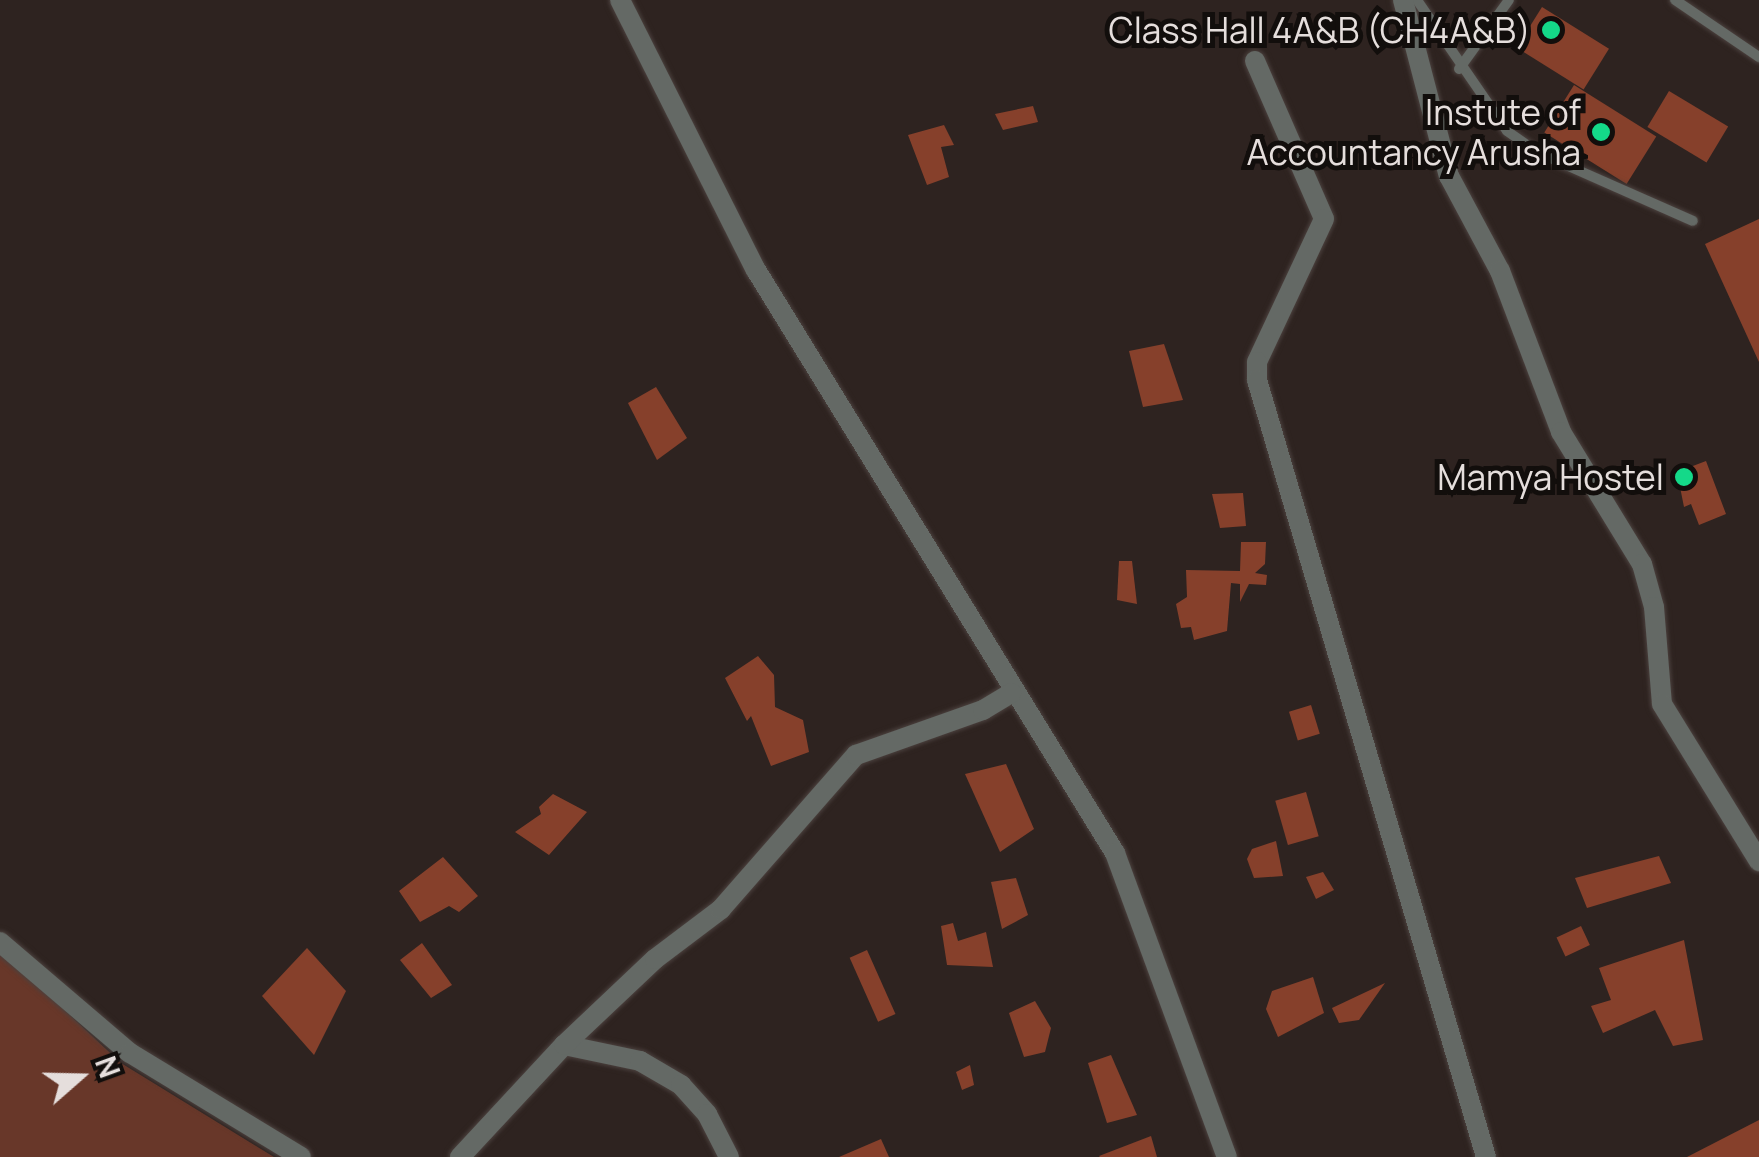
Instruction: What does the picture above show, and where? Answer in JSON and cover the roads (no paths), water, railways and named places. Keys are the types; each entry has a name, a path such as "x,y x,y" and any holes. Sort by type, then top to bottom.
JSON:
{"street":[{"path":"620,0 756,270 1011,693 1056,750 1116,853 1226,1157"},
{"path":"1402,0 1449,176 1505,283 1561,432 1642,564 1654,608 1662,704 1759,861"},
{"path":"1255,61 1324,219 1257,362 1257,380 1486,1157"},
{"path":"460,1157 564,1044 655,959 721,909 856,755 983,710 1011,693"},
{"path":"0,942 130,1053 301,1157"},
{"path":"564,1044 640,1062 681,1085 707,1114 729,1157"}],"lane":[{"path":"1417,0 1497,120 1539,153 1693,222"},
{"path":"1460,68 1509,0"},
{"path":"1675,0 1759,57"}],"place":[{"name":"Class Hall 4A&B (CH4A&B)","path":"1551,30"},
{"name":"Instute of Accountancy Arusha","path":"1601,132"},
{"name":"Mamya Hostel","path":"1684,477"}]}
